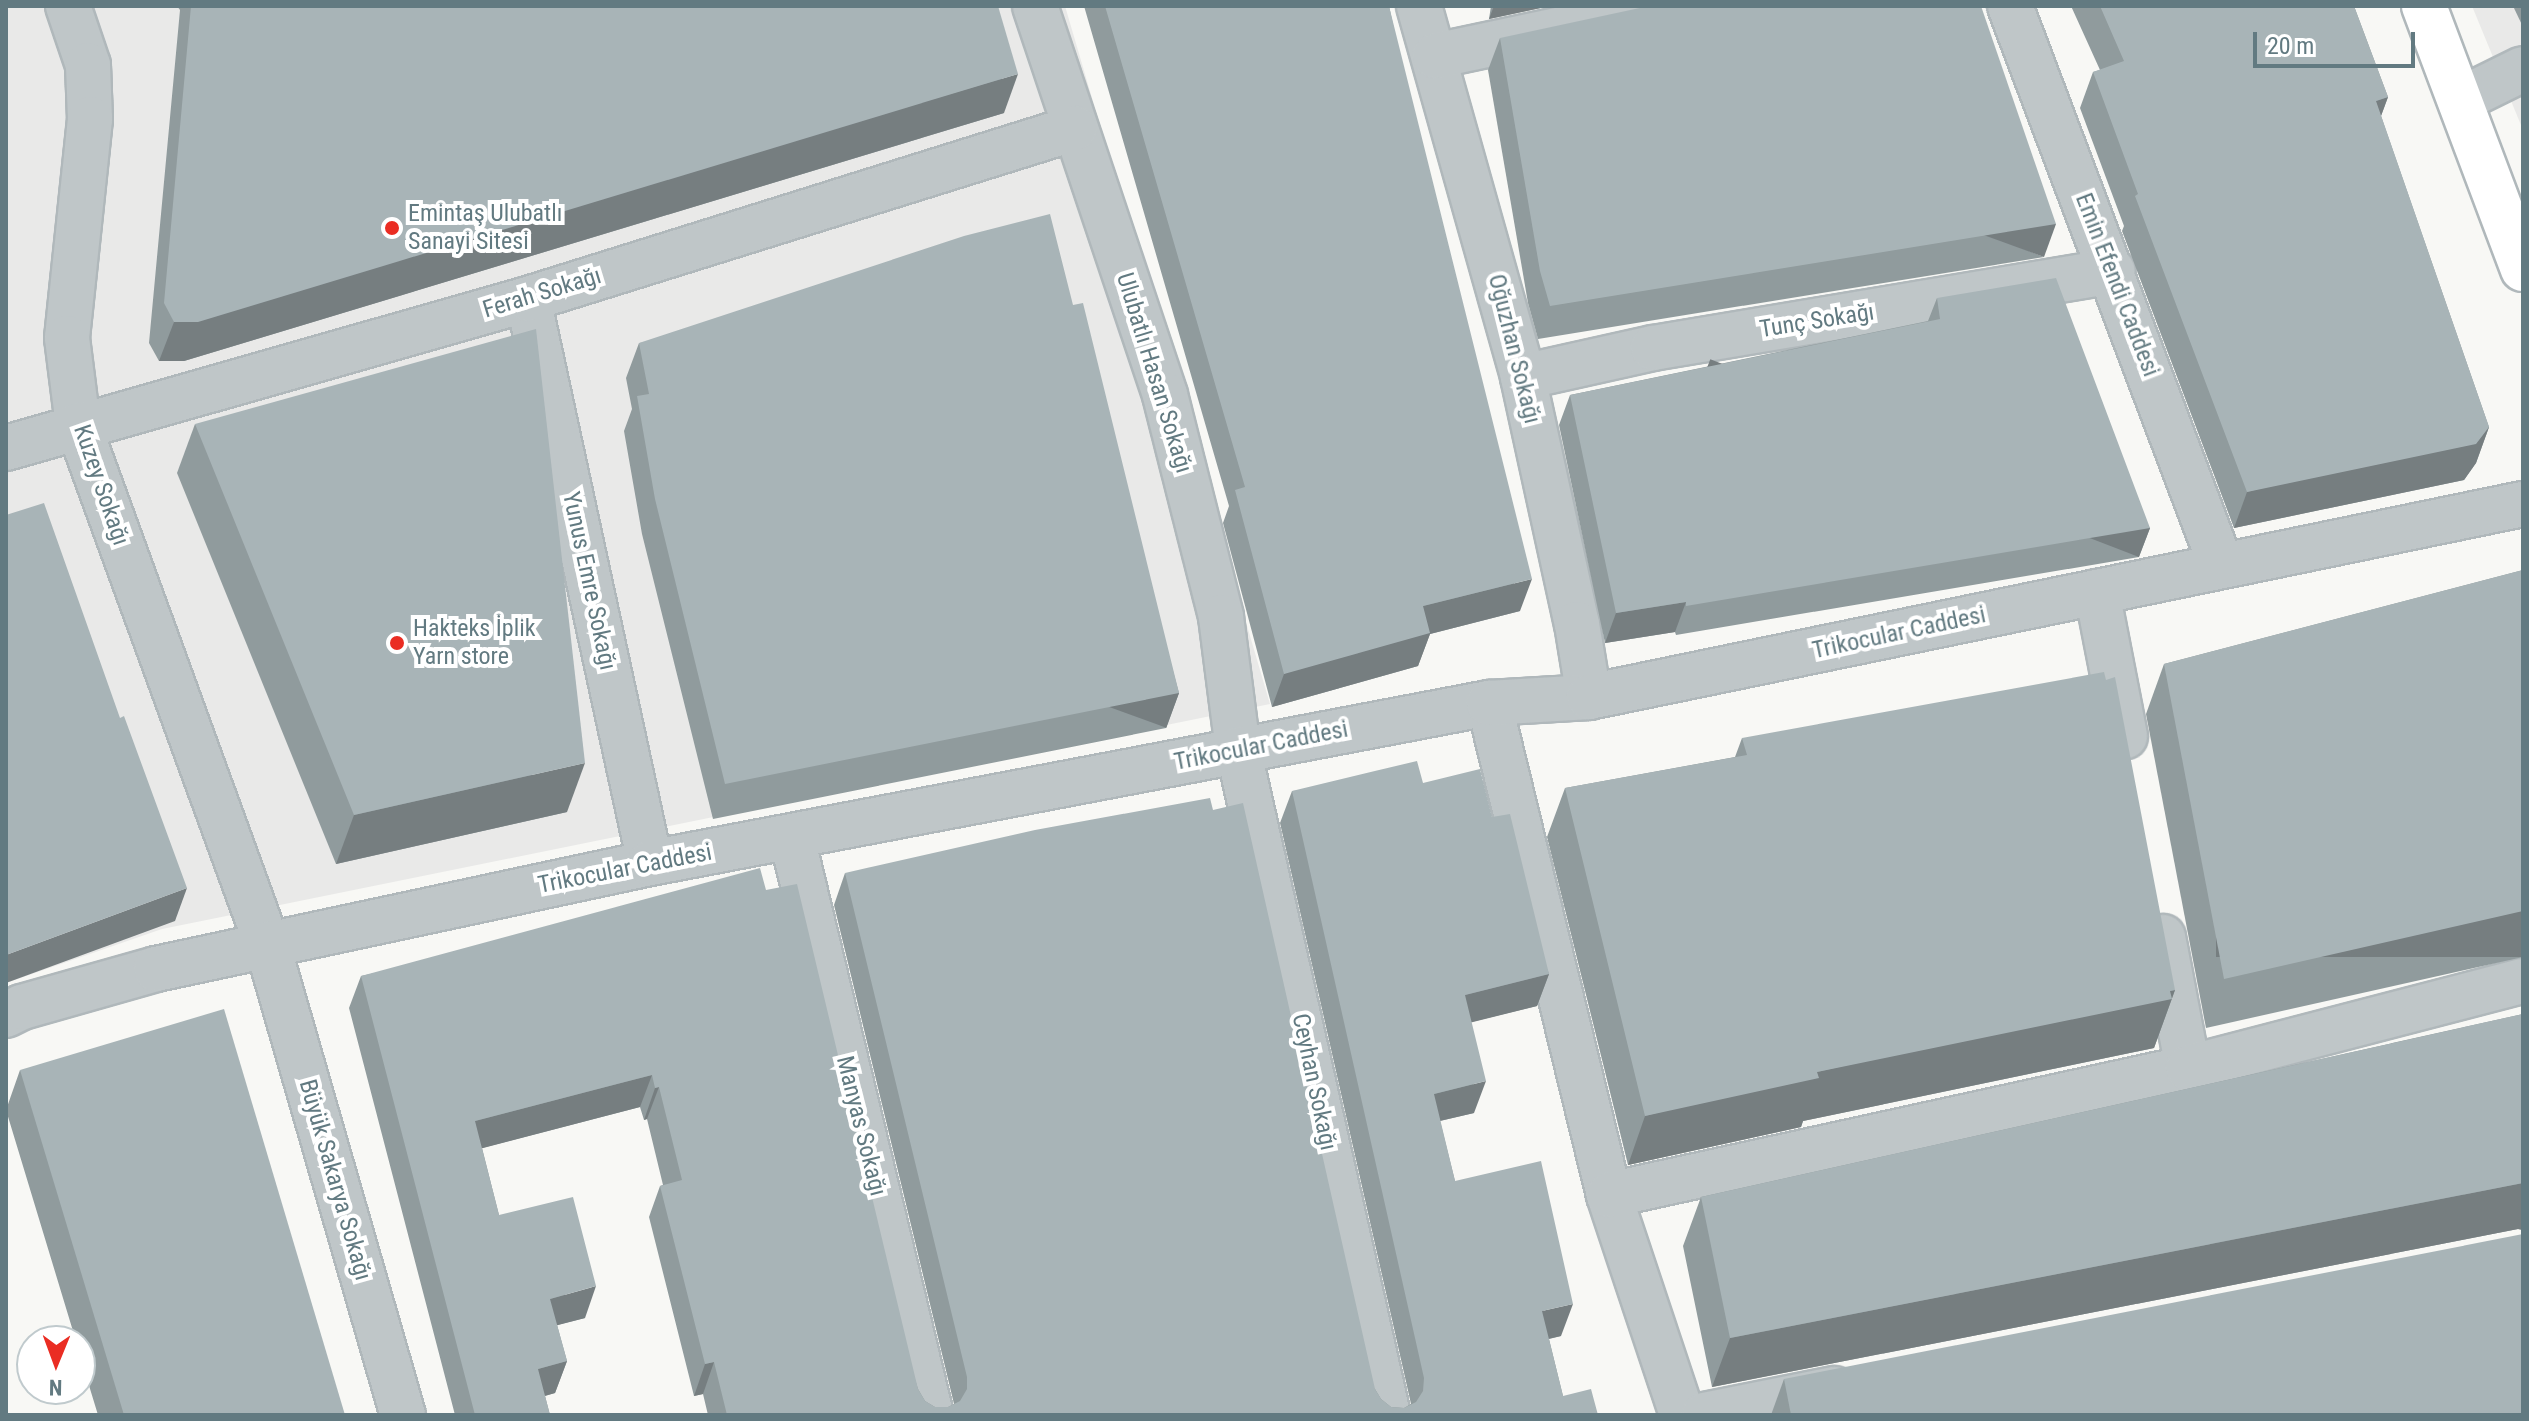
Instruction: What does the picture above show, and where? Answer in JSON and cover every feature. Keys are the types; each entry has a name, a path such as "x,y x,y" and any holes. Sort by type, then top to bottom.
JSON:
{"main road":[{"path":"2424,6 2523,269"}],"street":[{"name":"Kuzey Sokağı","path":"68,6 88,65 90,119 67,338 78,425 267,944"},
{"name":"Ulubatlı Hasan Sokağı","path":"1035,6 1165,395 1221,617 1238,749"},
{"name":"Oğuzhan Sokağı","path":"1419,6 1523,377 1577,624 1589,697"},
{"path":"1435,56 1671,6"},
{"name":"Emin Efendi Caddesi","path":"2010,6 2113,271 2221,565"},
{"path":"2460,100 2523,69"},
{"name":"Ferah Sokağı","path":"6,448 528,299 1075,128"},
{"name":"Tunç Sokağı","path":"1523,377 1653,348 2113,271"},
{"name":"Yunus Emre Sokağı","path":"528,299 650,863"},
{"name":"Trikocular Caddesi","path":"6,1015 22,1007 156,969 650,863 1489,703 1589,697 2523,504"},
{"path":"2097,592 2132,776"},
{"path":"1489,703 1609,1195 1682,1415"},
{"name":"Ceyhan Sokağı","path":"1238,749 1388,1415"},
{"name":"Manyas Sokağı","path":"792,838 931,1415"},
{"path":"2156,899 2188,1068"},
{"name":"Büyük Sakarya Sokağı","path":"267,944 403,1415"},
{"path":"1609,1195 2188,1068 2523,981"},
{"path":"1704,1415 1874,1382"}],"shaded area":[{"path":"6,6 1065,6 1270,704 162,929 6,983"},
{"path":"2472,6 2523,6 2523,130"}],"building":[{"name":"Emintaş Ulubatlı Sanayi Sitesi","path":"191,6 998,6 1018,74 198,322 174,322 164,303"},
{"path":"1105,6 1389,6 1532,579 1423,606 1430,633 1284,674 1235,490 1245,487"},
{"path":"1649,6 1981,6 2056,224 1550,306 1540,271 1500,38"},
{"path":"2100,6 2354,6 2388,97 2376,101 2489,427 2476,444 2247,492 2135,196 2138,194 2093,72 2124,61"},
{"path":"1050,214 1073,305 1083,303 1179,693 725,784 655,499 637,396 649,394 639,343 964,236"},
{"path":"2056,278 2150,528 1686,606 1686,602 1616,613 1570,395 1940,319 1937,298"},
{"name":"Hakteks İplik Yarn store","path":"536,329 585,763 354,815 195,424"},
{"path":"44,503 120,718 124,716 187,888 6,955 6,515"},
{"path":"2523,570 2523,911 2224,979 2164,664"},
{"path":"2104,672 2106,680 2115,677 2175,990 2170,991 2172,999 1817,1072 1819,1078 1645,1116 1565,788 1747,755 1742,738"},
{"path":"1417,761 1423,783 1480,769 1492,817 1510,814 1549,974 1465,995 1486,1081 1434,1094 1455,1181 1541,1161 1573,1304 1542,1311 1563,1396 1591,1389 1598,1415 727,1415 714,1362 705,1364 660,1186 682,1180 659,1087 655,1088 652,1075 475,1121 499,1215 573,1197 596,1286 550,1299 567,1361 538,1369 550,1415 475,1415 361,976 760,868 766,890 797,884 918,1389 925,1401 935,1407 948,1407 960,1401 967,1389 967,1377 845,873 1035,830 1210,798 1213,810 1243,803 1375,1389 1391,1407 1404,1408 1416,1402 1423,1391 1424,1378 1292,791"},
{"path":"224,1009 345,1415 124,1415 20,1070"},
{"path":"2523,1014 2523,1183 1730,1338 1701,1197"},
{"path":"2523,1234 2523,1415 1791,1415 1784,1379"}],"place":[{"name":"Emintaş Ulubatlı Sanayi Sitesi","path":"392,228"},
{"name":"Hakteks İplik Yarn store","path":"397,643"}]}
